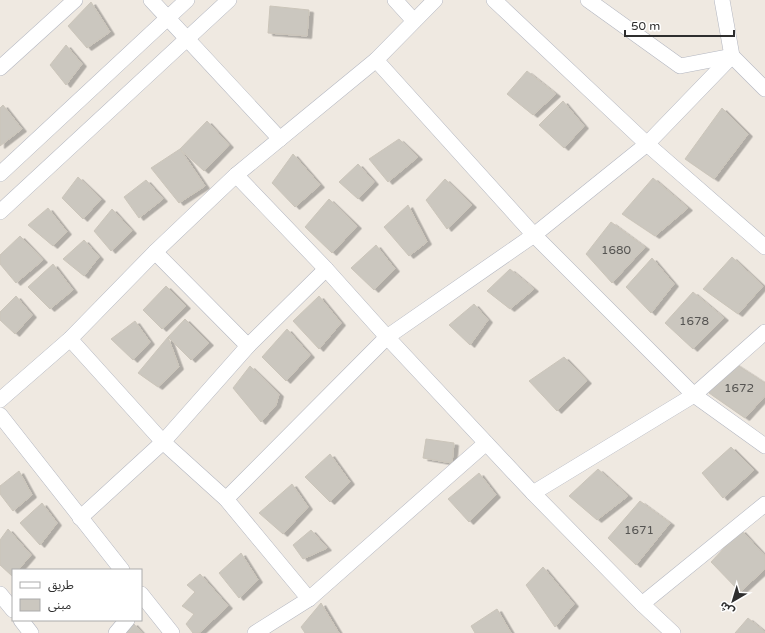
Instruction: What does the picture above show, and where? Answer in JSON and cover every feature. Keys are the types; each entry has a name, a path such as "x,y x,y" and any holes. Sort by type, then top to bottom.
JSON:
{"street":[{"path":"0,68 75,0"},
{"path":"151,0 280,139"},
{"path":"0,174 188,0"},
{"path":"0,212 229,0"},
{"path":"395,0 414,21"},
{"path":"0,400 70,340 155,252 236,175 376,60 435,0"},
{"path":"494,0 647,144 765,247"},
{"path":"588,0 680,66 732,56"},
{"path":"722,0 732,56 765,89"},
{"path":"226,499 387,337 534,234 647,144 732,56"},
{"path":"376,60 534,234 694,395 765,446"},
{"path":"236,175 326,269 387,337 533,493 642,604 673,633"},
{"path":"155,252 248,346"},
{"path":"80,518 163,442 248,346 326,269"},
{"path":"533,493 694,395 765,332"},
{"path":"70,340 163,442 226,499 309,599"},
{"path":"0,415 121,569"},
{"path":"255,633 309,599 486,443"},
{"path":"642,604 763,510"},
{"path":"0,594 12,609"},
{"path":"142,599 172,633"},
{"path":"22,621 31,633"},
{"path":"116,633 126,621"}],"building":[{"path":"91,2 110,32 87,48 68,26"},
{"path":"270,6 309,10 307,36 268,33"},
{"path":"66,45 82,64 66,85 50,65"},
{"path":"527,71 556,94 533,115 507,94"},
{"path":"563,101 584,126 564,148 539,125"},
{"path":"3,105 22,129 0,146 0,108"},
{"path":"722,108 748,134 714,179 685,159"},
{"path":"207,121 229,145 204,171 180,149"},
{"path":"399,139 418,157 388,182 369,159"},
{"path":"180,149 205,186 179,203 151,168"},
{"path":"293,154 320,185 295,207 272,183"},
{"path":"358,164 374,182 358,199 339,182"},
{"path":"78,177 101,199 83,219 62,198"},
{"path":"653,178 688,208 655,236 622,214"},
{"path":"445,179 472,205 447,229 426,200"},
{"path":"146,180 163,199 139,218 124,197"},
{"path":"329,199 357,226 332,253 305,227"},
{"path":"408,205 427,242 409,256 384,227"},
{"path":"48,208 67,232 53,246 28,225"},
{"path":"112,209 132,231 111,251 94,231"},
{"path":"611,222 645,247 612,283 586,254"},
{"path":"20,236 43,260 16,283 0,264 0,255"},
{"path":"84,240 99,257 84,276 63,259"},
{"path":"376,245 395,269 374,290 351,268"},
{"path":"732,257 763,286 738,314 703,289"},
{"path":"652,258 674,284 651,313 626,287"},
{"path":"53,264 73,290 50,309 28,287"},
{"path":"510,269 534,289 510,309 487,291"},
{"path":"166,286 186,306 162,329 143,310"},
{"path":"693,292 724,318 693,349 665,323"},
{"path":"16,296 32,315 15,334 0,320 0,312"},
{"path":"319,296 341,323 319,349 293,321"},
{"path":"474,304 488,320 470,345 449,325"},
{"path":"185,319 209,343 191,360 168,337"},
{"path":"135,321 150,342 133,360 111,339"},
{"path":"287,329 310,355 286,381 262,357"},
{"path":"168,337 179,367 158,387 138,373"},
{"path":"564,357 587,381 557,411 529,381"},
{"path":"734,363 765,383 765,396 745,418 709,393"},
{"path":"250,366 279,394 276,405 261,422 233,388"},
{"path":"426,439 454,443 452,463 423,458"},
{"path":"731,447 754,470 723,498 702,473"},
{"path":"330,454 350,482 330,502 305,477"},
{"path":"598,469 628,496 597,520 569,496"},
{"path":"19,471 32,495 13,511 0,494 0,486"},
{"path":"479,473 496,495 469,522 448,499"},
{"path":"292,484 308,507 283,534 259,513"},
{"path":"640,501 670,523 636,565 608,538"},
{"path":"42,503 57,523 40,545 20,523"},
{"path":"8,529 31,555 19,569 12,569 12,576 0,565 0,540"},
{"path":"311,530 327,548 303,559 293,545"},
{"path":"741,530 765,556 765,569 740,592 711,562"},
{"path":"241,553 258,580 239,598 219,573"},
{"path":"543,567 574,604 555,627 526,585"},
{"path":"200,574 228,606 199,633 193,633 186,624 194,614 182,606 195,592 187,585"},
{"path":"321,603 339,633 305,633 301,627"},
{"path":"497,609 511,633 475,633 471,626"},
{"path":"748,618 765,632 765,633 735,633"},
{"path":"133,623 142,633 124,633"}]}
